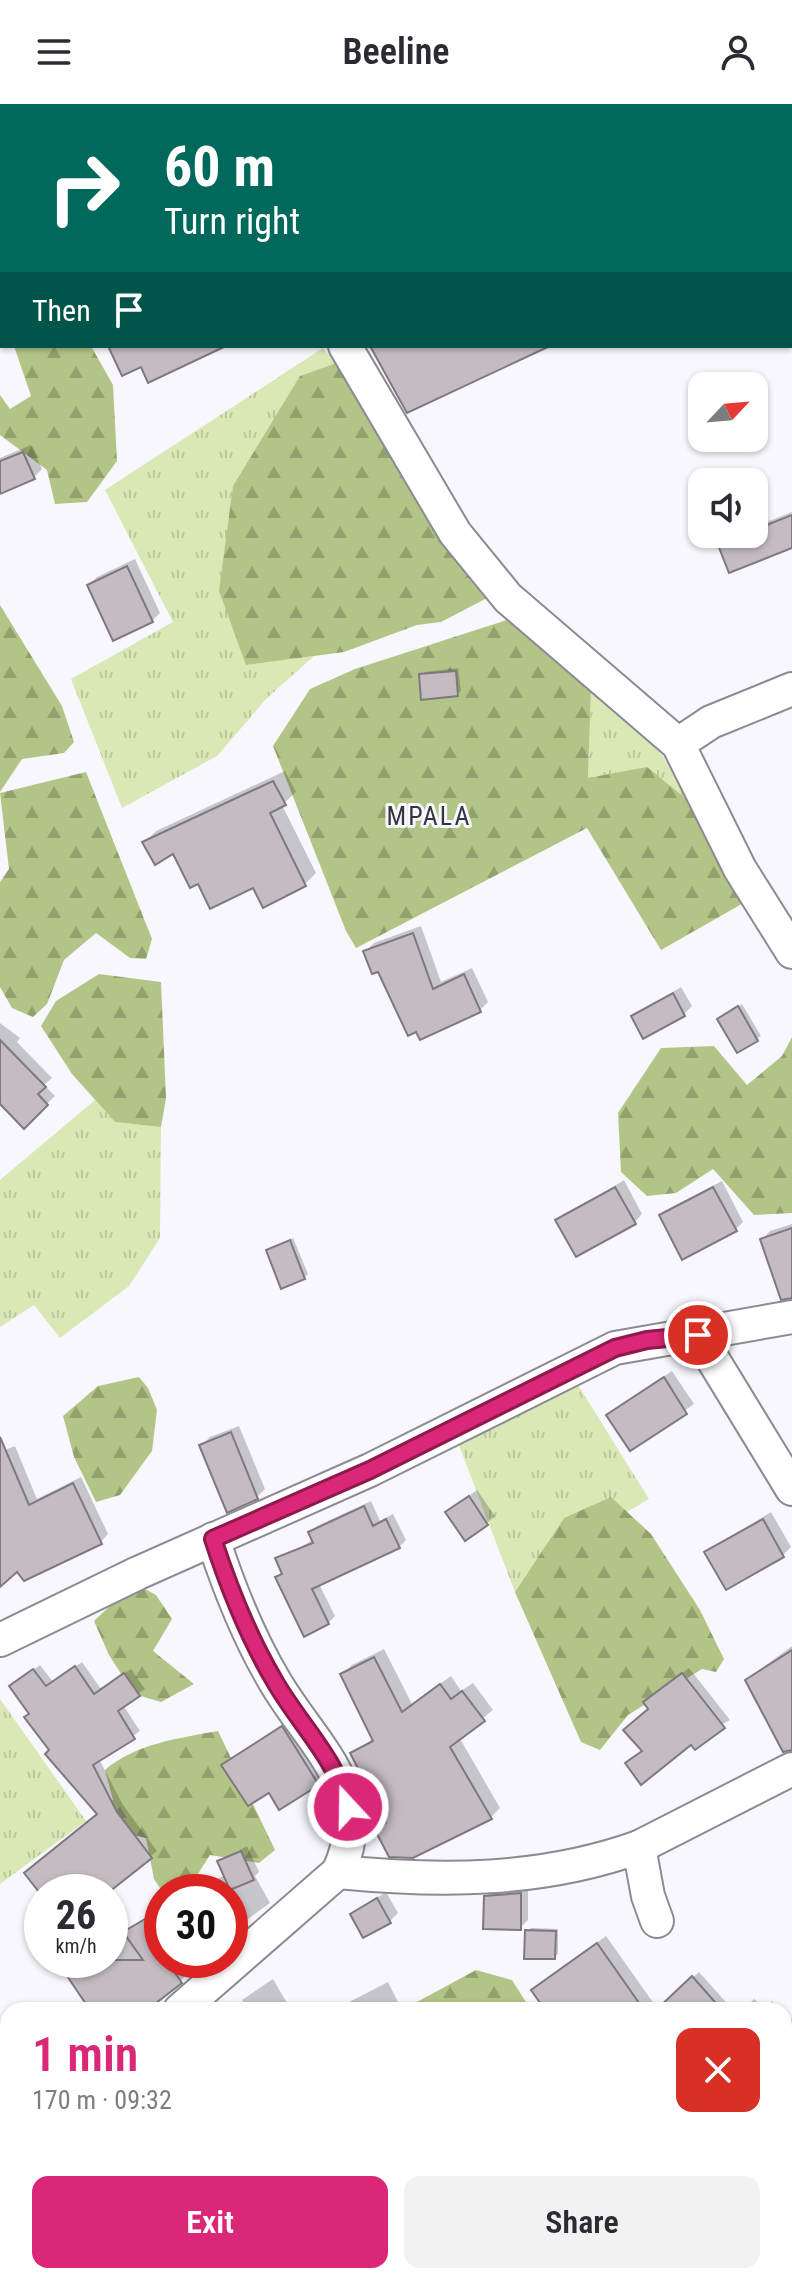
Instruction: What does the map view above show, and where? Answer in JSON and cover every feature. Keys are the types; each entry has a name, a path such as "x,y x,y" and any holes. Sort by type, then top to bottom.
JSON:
{"street":[{"path":"346,348 455,533 508,598 678,744 740,869 792,952"},
{"path":"678,744 711,722 792,689"},
{"path":"0,1640 213,1539 370,1470 615,1348 792,1317"},
{"path":"698,1335 792,1489"},
{"path":"189,2002 338,1872 349,1850 352,1823 344,1791 327,1755 274,1682 246,1627 213,1539"},
{"path":"338,1872 410,1879 511,1876 575,1866 639,1847 792,1769"},
{"path":"639,1847 648,1896 657,1921"}],"green space":[{"path":"15,348 92,348 113,385 117,461 87,502 55,504 47,470 0,435 0,395 10,409 31,396"},
{"path":"323,348 336,363 300,376 246,665 314,656 266,699 217,756 122,808 71,679 173,622 105,490"},
{"path":"336,363 491,596 441,622 417,625 344,652 246,665 219,591 233,486 300,376"},
{"path":"0,605 62,706 74,742 64,753 22,759 0,792"},
{"path":"510,619 591,691 588,778 647,767 701,811 747,901 661,950 587,828 356,948 346,931 273,746 310,689 355,669"},
{"path":"591,691 643,728 701,811 588,778"},
{"path":"86,772 152,939 146,959 130,958 96,933 64,960 47,1004 33,1017 12,1008 0,987 0,882 9,869 0,793"},
{"path":"99,974 161,982 166,1098 161,1127 115,1122 72,1074 41,1026 56,1001"},
{"path":"792,1037 792,1213 754,1215 713,1169 676,1193 647,1196 621,1172 618,1113 661,1048 714,1046 747,1085 782,1056"},
{"path":"95,1100 115,1122 161,1127 160,1238 129,1286 60,1338 34,1305 0,1327 0,1180"},
{"path":"139,1377 148,1388 157,1410 152,1451 120,1495 96,1502 74,1457 63,1416 98,1386"},
{"path":"573,1377 649,1499 627,1512 611,1498 564,1518 515,1592 457,1440"},
{"path":"611,1497 651,1534 700,1610 724,1659 716,1672 702,1669 628,1715 600,1750 581,1742 515,1592 564,1518"},
{"path":"134,1583 156,1595 172,1619 153,1651 194,1684 161,1702 134,1694 109,1655 94,1621"},
{"path":"0,1699 86,1821 0,1884"},
{"path":"218,1731 275,1850 259,1863 210,1855 198,1874 153,1874 146,1838 99,1827 93,1817 113,1800 105,1770 130,1754 173,1740"},
{"path":"476,1970 512,1980 526,2002 417,2002"}],"building":[{"path":"109,348 222,348 148,383 141,367 122,376"},
{"path":"371,348 546,348 407,413"},
{"path":"23,452 35,479 0,494 0,461"},
{"path":"792,515 792,548 729,573 719,548 768,548 768,524"},
{"path":"127,566 153,622 113,641 87,585"},
{"path":"456,671 458,696 421,700 419,674"},
{"path":"273,781 286,805 270,813 306,886 263,908 253,888 210,909 198,884 190,888 173,854 155,865 142,842"},
{"path":"413,933 433,989 464,974 481,1012 420,1040 416,1032 408,1036 378,972 372,974 363,951"},
{"path":"673,993 685,1016 643,1039 631,1016"},
{"path":"738,1006 758,1041 737,1053 717,1019"},
{"path":"0,1040 46,1087 38,1094 48,1105 24,1129 0,1104"},
{"path":"615,1187 636,1224 576,1257 555,1220"},
{"path":"713,1187 737,1231 682,1260 659,1215"},
{"path":"792,1228 792,1298 781,1300 760,1239"},
{"path":"290,1240 305,1279 281,1289 266,1250"},
{"path":"664,1377 687,1414 630,1451 606,1415"},
{"path":"231,1432 258,1499 227,1513 199,1445"},
{"path":"0,1437 29,1505 73,1483 102,1544 24,1581 17,1572 0,1587"},
{"path":"469,1496 488,1525 465,1541 445,1512"},
{"path":"364,1506 373,1526 386,1519 400,1548 312,1589 329,1624 304,1637 275,1577 282,1574 275,1558 313,1543 308,1532"},
{"path":"763,1519 784,1557 726,1590 704,1552"},
{"path":"792,1650 792,1750 783,1752 745,1680"},
{"path":"374,1657 402,1712 440,1684 451,1699 462,1691 485,1721 450,1747 492,1819 413,1858 389,1857 375,1830 386,1823 350,1753 373,1741 340,1674"},
{"path":"75,1666 94,1694 124,1673 140,1696 118,1711 135,1739 93,1765 117,1812 152,1858 128,1877 128,1874 24,1873 97,1814 45,1754 49,1750 24,1717 29,1714 9,1686 33,1669 46,1686"},
{"path":"682,1673 725,1728 695,1750 691,1745 641,1785 625,1763 642,1751 623,1730 648,1709 643,1702"},
{"path":"282,1726 319,1785 279,1810 269,1793 248,1806 221,1765"},
{"path":"241,1851 254,1880 248,1882 248,1874 223,1874 217,1861"},
{"path":"521,1893 521,1930 483,1929 484,1896"},
{"path":"377,1898 391,1923 363,1938 350,1914"},
{"path":"144,1920 144,1978 179,1978 182,1983 157,2002 85,2002 68,1978 128,1978 128,1960 143,1960 128,1939 128,1929"},
{"path":"525,1930 556,1931 555,1959 524,1959"},
{"path":"597,1943 638,2002 539,2002 531,1990"},
{"path":"692,1976 715,2002 664,2002"}],"district":[{"name":"MPALA","path":"429,816"}],"route":[{"path":"348,1807 327,1755 274,1682 246,1627 213,1539 370,1470 615,1348 647,1340 698,1335"}]}
